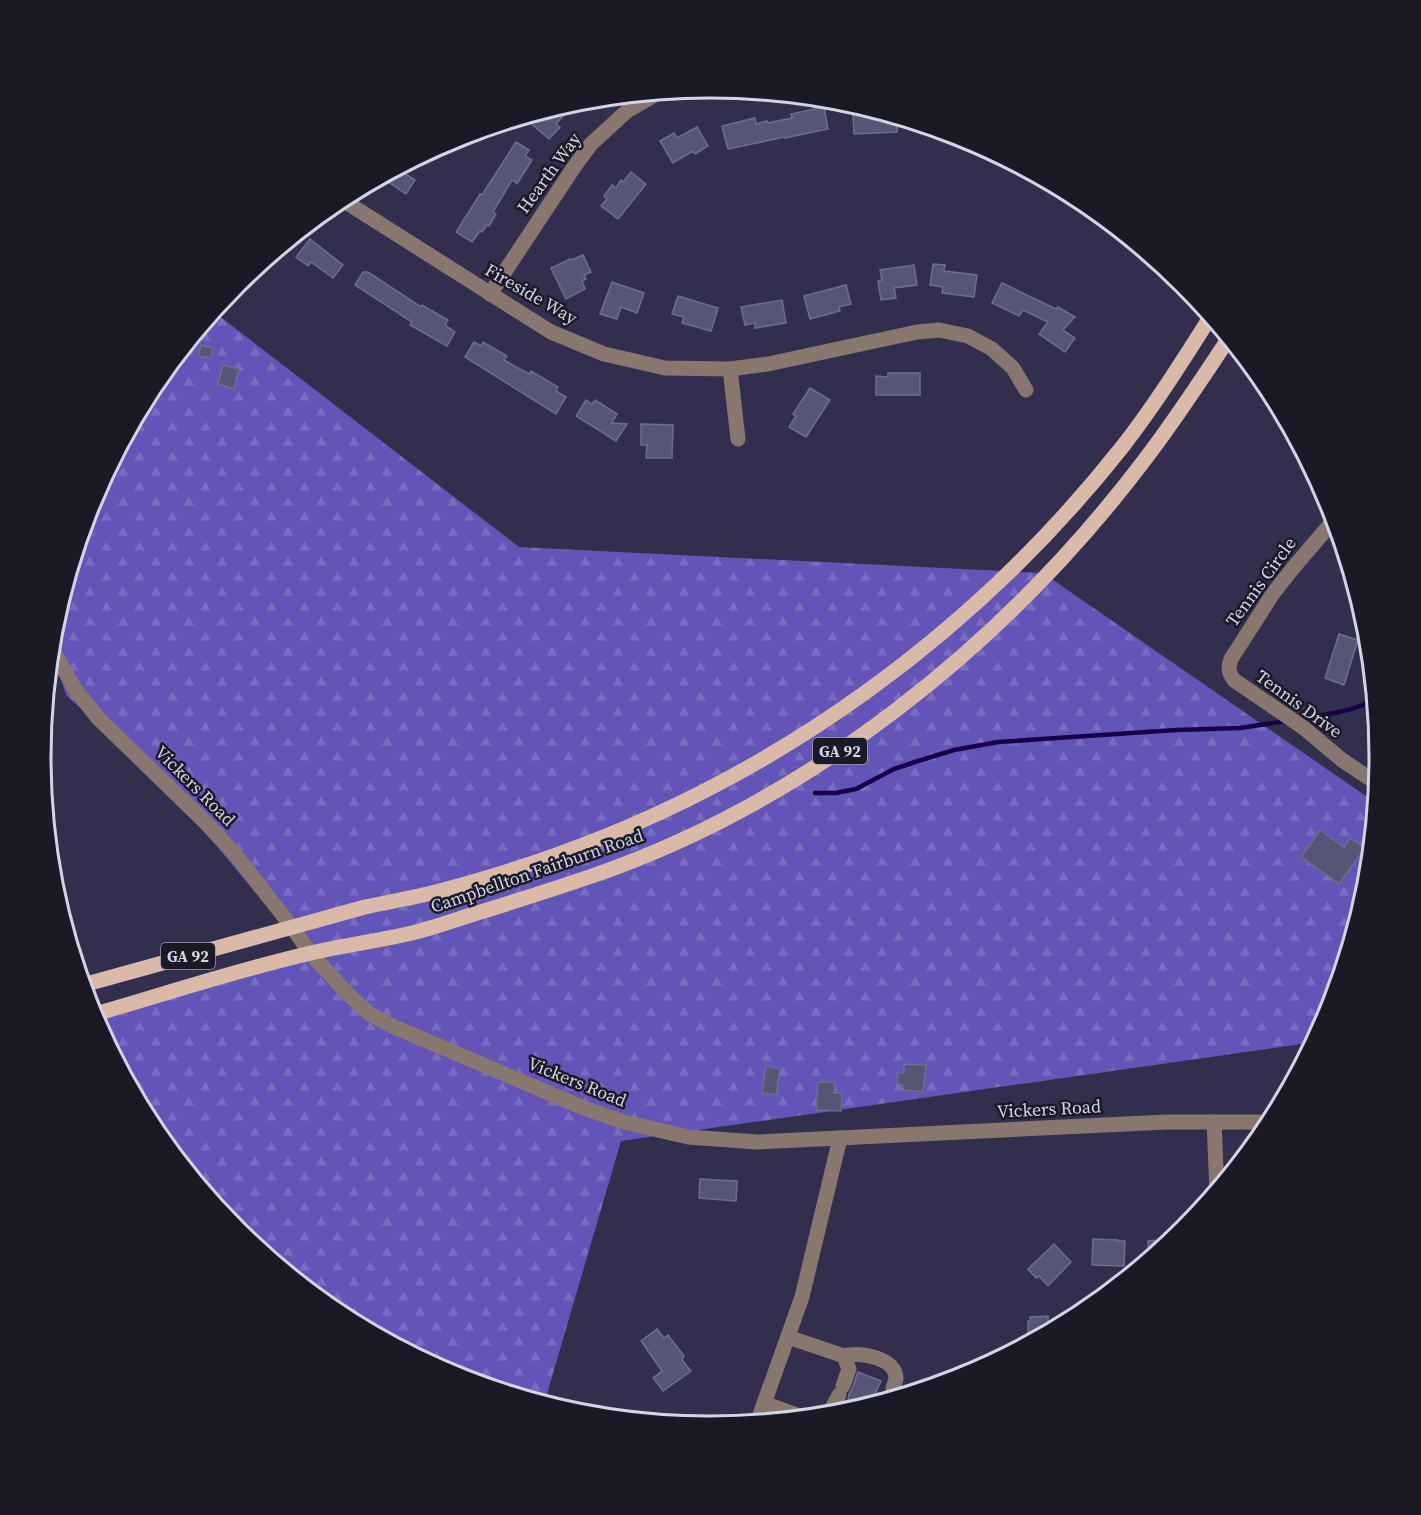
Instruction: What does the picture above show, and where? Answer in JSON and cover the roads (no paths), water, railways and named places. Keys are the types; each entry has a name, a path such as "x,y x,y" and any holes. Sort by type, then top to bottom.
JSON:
{"main road":[{"name":"Campbellton Fairburn Road","path":"91,984 292,927 465,884 548,858 648,818 770,755 833,715 930,643 975,604 1036,545 1096,479 1131,436 1206,323"},
{"name":"Campbellton Fairburn Road","path":"102,1012 310,953 414,933 591,877 690,836 743,809 812,769 917,694 978,641 1041,581 1142,464 1190,398 1224,344"}],"street":[{"name":"Hearth Way","path":"490,294 591,144 627,111 643,102"},
{"name":"Fireside Way","path":"350,205 551,332 604,354 665,368 730,369 768,364 917,332 939,330 968,336 992,349 1013,368 1026,390"},
{"path":"730,369 738,439"},
{"name":"Tennis Circle","path":"1229,674 1228,666 1231,659 1272,596 1328,527"},
{"name":"Vickers Road","path":"59,661 75,689 98,717 204,820 235,854 310,953 370,1014 392,1026 584,1108 624,1122 688,1137 757,1142 1167,1122 1260,1122"},
{"name":"Tennis Drive","path":"1229,674 1234,680 1304,728 1342,760 1370,778"},
{"path":"1214,1122 1217,1180"},
{"path":"760,1415 802,1297 840,1138"},
{"path":"788,1337 844,1356 849,1369 834,1405"},
{"path":"844,1356 852,1353 860,1354 889,1364 896,1378 893,1388"},
{"path":"764,1403 789,1412"}],"waterway":[{"path":"1297,719 1346,710 1368,703"},
{"path":"815,793 836,793 856,789 894,769 915,762 954,750 998,742 1240,728 1286,721"}]}
